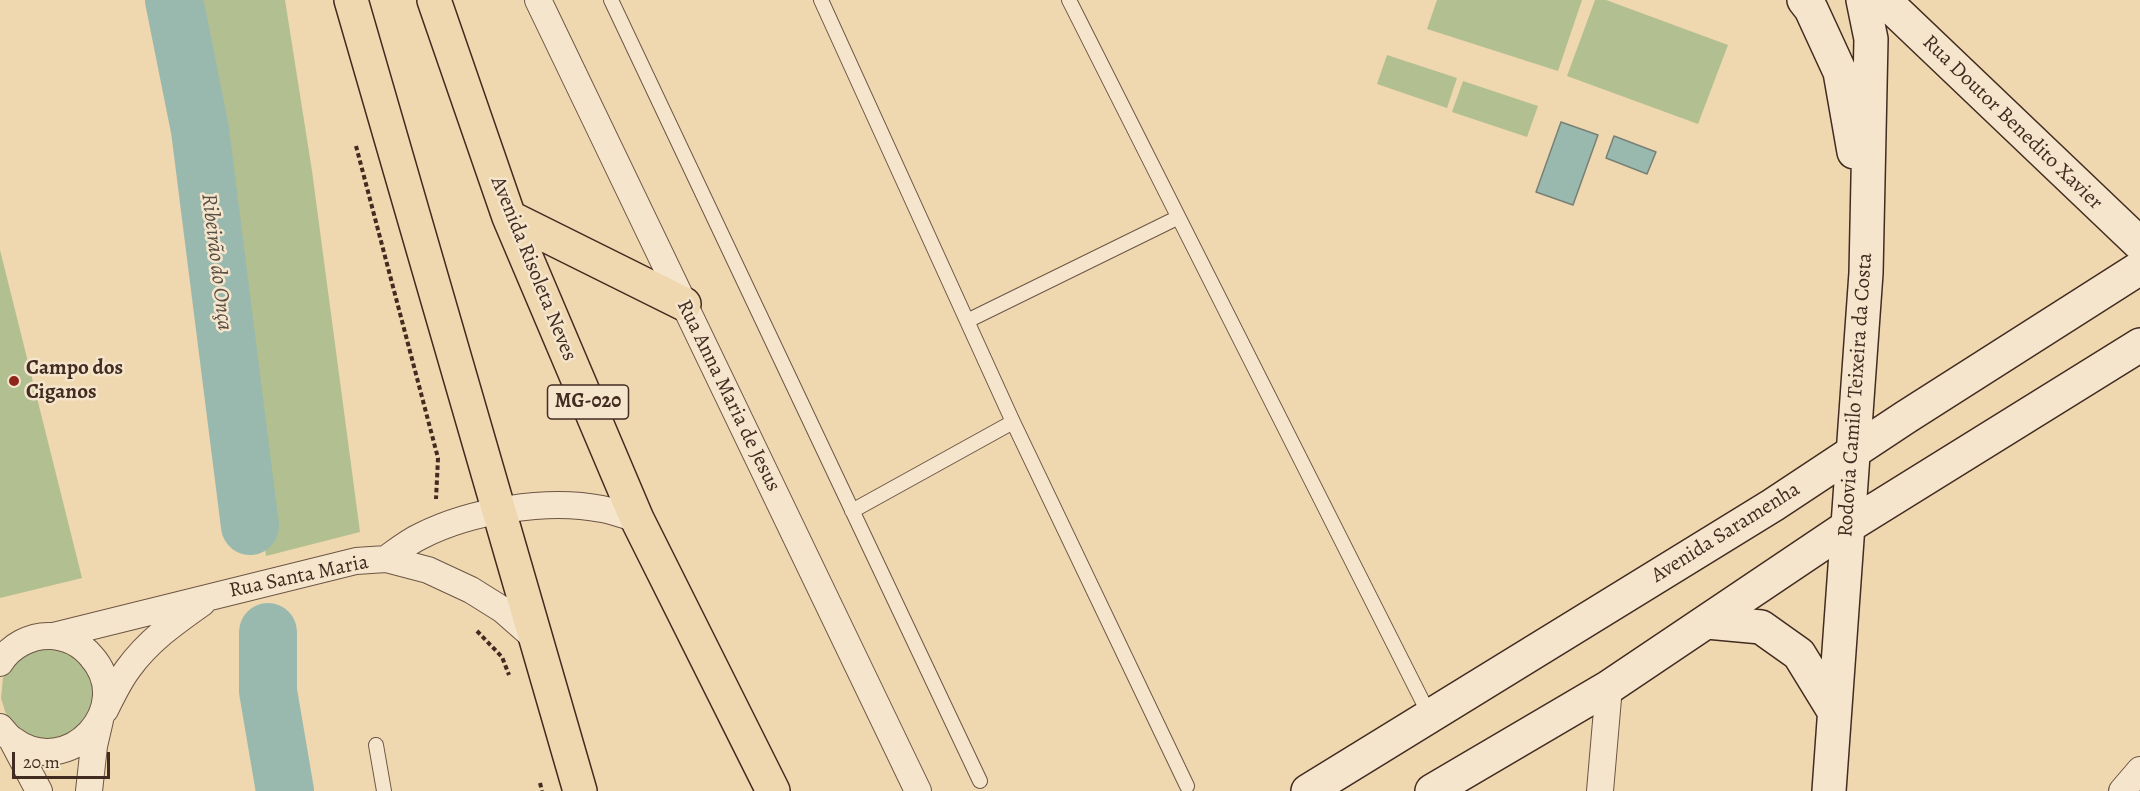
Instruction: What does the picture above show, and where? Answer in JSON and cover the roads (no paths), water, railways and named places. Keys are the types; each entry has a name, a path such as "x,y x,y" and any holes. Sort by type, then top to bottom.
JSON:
{"highway":[{"path":"351,0 580,791"},
{"name":"Avenida Risoleta Neves","path":"434,0 509,217 637,519 773,791"},
{"path":"509,217 684,304"}],"main road":[{"path":"1804,0 1811,9 1840,72 1855,160 1866,273"},
{"name":"Rodovia Camilo Teixeira da Costa","path":"1829,791 1866,273 1871,39 1863,0"},
{"name":"Rua Doutor Benedito Xavier","path":"1884,0 2140,244"},
{"name":"Avenida Saramenha","path":"1308,791 1773,506 2140,268"},
{"path":"1432,791 1609,687 1847,527 2140,345"},
{"path":"1707,622 1761,627 1799,654 1834,711"}],"street":[{"name":"Rua Anna Maria de Jesus","path":"538,0 918,791"},
{"name":"Rua Santa Maria","path":"386,559 420,536 433,531 474,517 532,506 567,505 601,508 637,519"},
{"name":"Rua Santa Maria","path":"0,646 356,561 386,559 428,570 471,590 503,610 536,639"},
{"name":"Rua Santa Maria","path":"102,713 128,669 162,632 221,594"},
{"path":"0,663 14,647 41,637 69,640 84,648 96,661 104,677 106,694 94,746 89,791"},
{"path":"1600,791 1609,687"},
{"path":"6,733 28,749 47,752 65,750 82,741 95,728 102,713"},
{"path":"6,733 39,791"},
{"path":"2122,791 2140,770"}],"lane":[{"path":"611,0 980,781"},
{"path":"821,0 1014,422 1187,786"},
{"path":"1069,0 1177,218 1431,717"},
{"path":"967,321 1177,218"},
{"path":"852,511 1014,422"},
{"path":"376,745 384,791"}],"water":[{"path":"1561,122 1598,135 1573,205 1536,192"},
{"path":"1614,136 1656,152 1647,174 1606,158"}],"waterway":[{"name":"Ribeirão do Onça","path":"174,0 200,130 250,526"},
{"name":"Ribeirão do Onça","path":"268,632 268,691 285,791"}],"place":[{"name":"Campo dos Ciganos","path":"14,381"}]}
